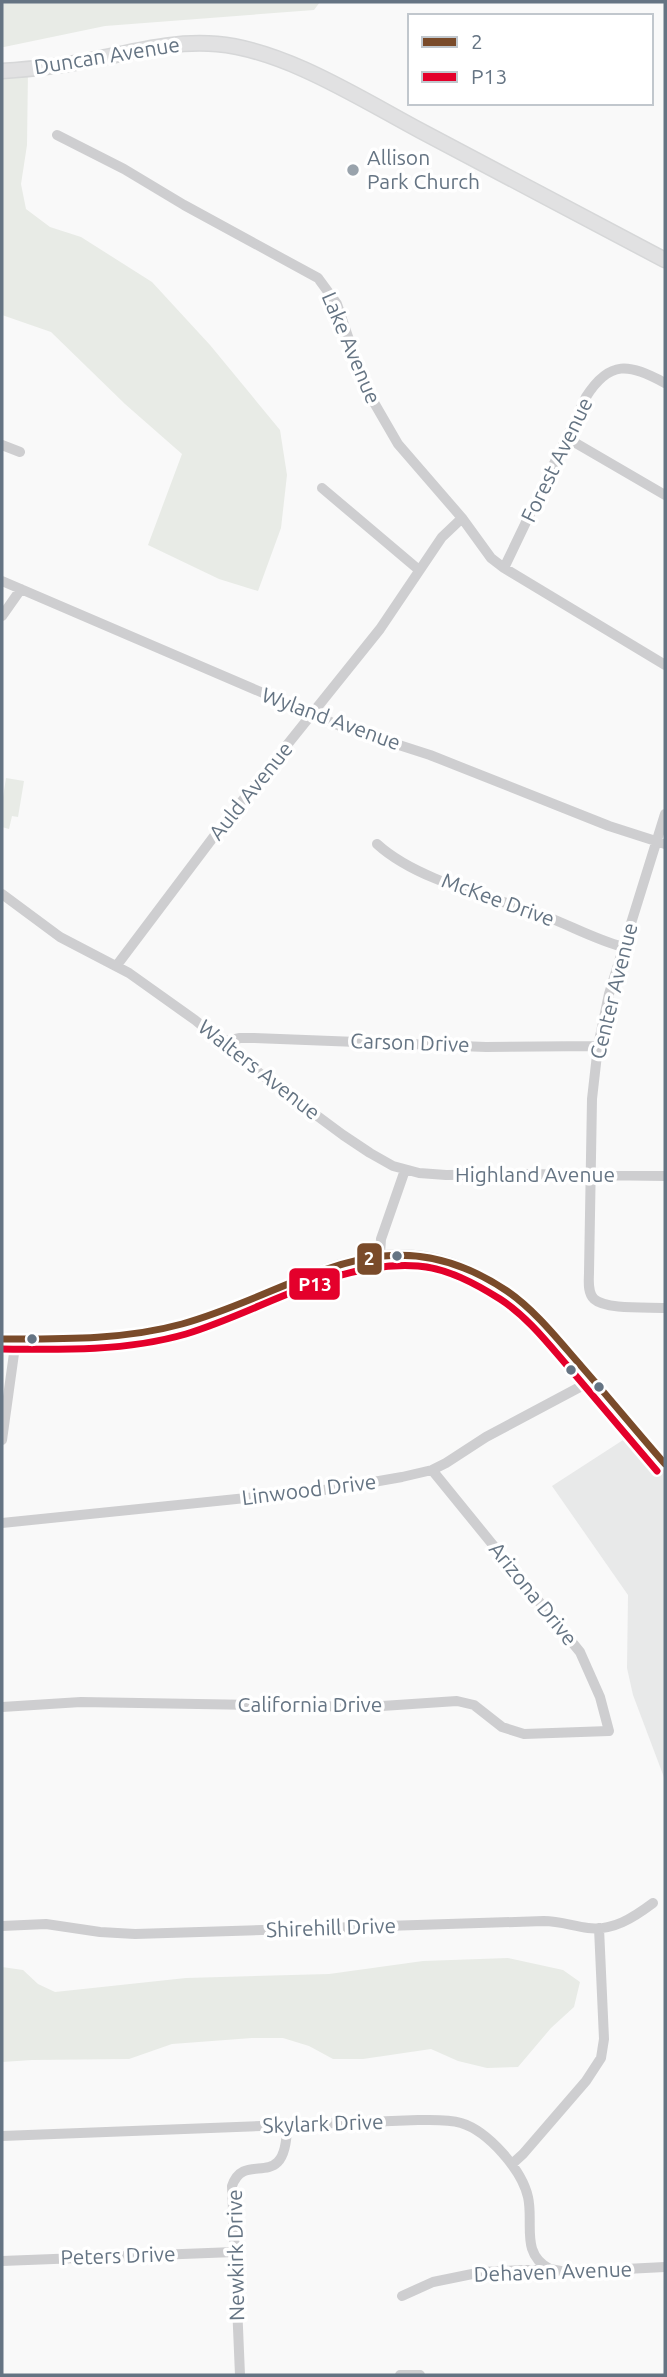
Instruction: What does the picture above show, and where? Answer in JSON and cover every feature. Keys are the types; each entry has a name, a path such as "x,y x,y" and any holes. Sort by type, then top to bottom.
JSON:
{"main road":[{"name":"Duncan Avenue","path":"2,71 61,66 190,43 218,44 266,54 363,100 665,260"}],"street":[{"name":"Lake Avenue","path":"57,135 124,169 318,278 337,304 360,374 383,421 412,463 462,519 491,558 665,665"},
{"name":"Forest Avenue","path":"504,568 586,397 598,380 610,371 624,367 643,372 665,383"},
{"path":"567,438 665,495"},
{"path":"2,444 20,452"},
{"path":"322,488 419,570"},
{"name":"Auld Avenue","path":"117,965 218,831 313,716 380,629 448,530 462,519"},
{"name":"Wyland Avenue","path":"2,581 313,716 375,739 430,755 548,802 660,842"},
{"path":"2,616 21,589"},
{"name":"Center Avenue","path":"665,814 660,842 608,994 598,1046 592,1110 589,1272 589,1288 593,1298 613,1305 665,1308"},
{"name":"McKee Drive","path":"377,844 401,863 623,947"},
{"name":"Walters Avenue","path":"2,894 60,937 117,965 195,1020 270,1081 359,1147 405,1170"},
{"name":"Carson Drive","path":"222,1042 254,1038 486,1047 598,1046"},
{"path":"380,1254 381,1239 405,1170"},
{"name":"Highland Avenue","path":"405,1170 446,1175 665,1176"},
{"path":"2,1339 111,1336 181,1324 246,1302 316,1271 353,1259 380,1254 440,1260 492,1281 509,1292 539,1319 665,1464"},
{"path":"2,1440 16,1339"},
{"name":"Linwood Drive","path":"2,1523 323,1491 402,1478 432,1470 593,1380"},
{"name":"Arizona Drive","path":"432,1470 580,1652 594,1679 608,1731"},
{"name":"California Drive","path":"2,1707 81,1702 367,1707 457,1701 474,1705 502,1727 524,1734 608,1731"},
{"name":"Shirehill Drive","path":"2,1926 46,1924 135,1934 544,1921 599,1928 624,1922 653,1903"},
{"path":"512,2164 586,2081 601,2058 604,2039 599,1928"},
{"name":"Skylark Drive","path":"2,2137 418,2120 454,2122 479,2132 512,2164 524,2185 529,2201 530,2245 536,2258 550,2269"},
{"name":"Newkirk Drive","path":"240,2375 232,2193 234,2181 243,2171 267,2167 280,2161 286,2148 287,2126"},
{"name":"Peters Drive","path":"2,2261 234,2252"},
{"name":"Dehaven Avenue","path":"401,2296 433,2282 491,2271 550,2269 566,2272 665,2267"},
{"path":"400,2375 420,2375"}],"shaded area":[{"path":"2,2 320,2 314,10 105,26 2,47"},
{"path":"28,70 27,145 21,184 26,209 50,227 81,237 152,282 210,345 280,430 287,475 281,528 258,591 219,579 148,545 182,454 125,404 51,332 2,315 2,71"},
{"path":"6,778 24,781 18,817 12,816 9,829 2,827"},
{"path":"637,1431 665,1464 665,1780 633,1695 627,1668 628,1595 552,1486"},
{"path":"508,1958 563,1970 580,1982 574,2007 551,2028 518,2067 487,2068 458,2061 431,2049 363,2059 333,2059 309,2046 283,2038 172,2044 129,2059 2,2062 2,1967 23,1970 38,1984 55,1992 186,1978 329,1974 423,1961"}],"transit line":[{"name":"2","path":"2,1339 93,1338 160,1329 225,1310 343,1264 381,1256 421,1256 463,1267 518,1299 556,1337 665,1464"},
{"name":"P13","path":"2,1349 95,1348 164,1340 214,1324 300,1289 358,1271 388,1266 429,1267 471,1282 520,1314 657,1471"}],"place":[{"name":"Allison Park Church","path":"353,170"}]}
